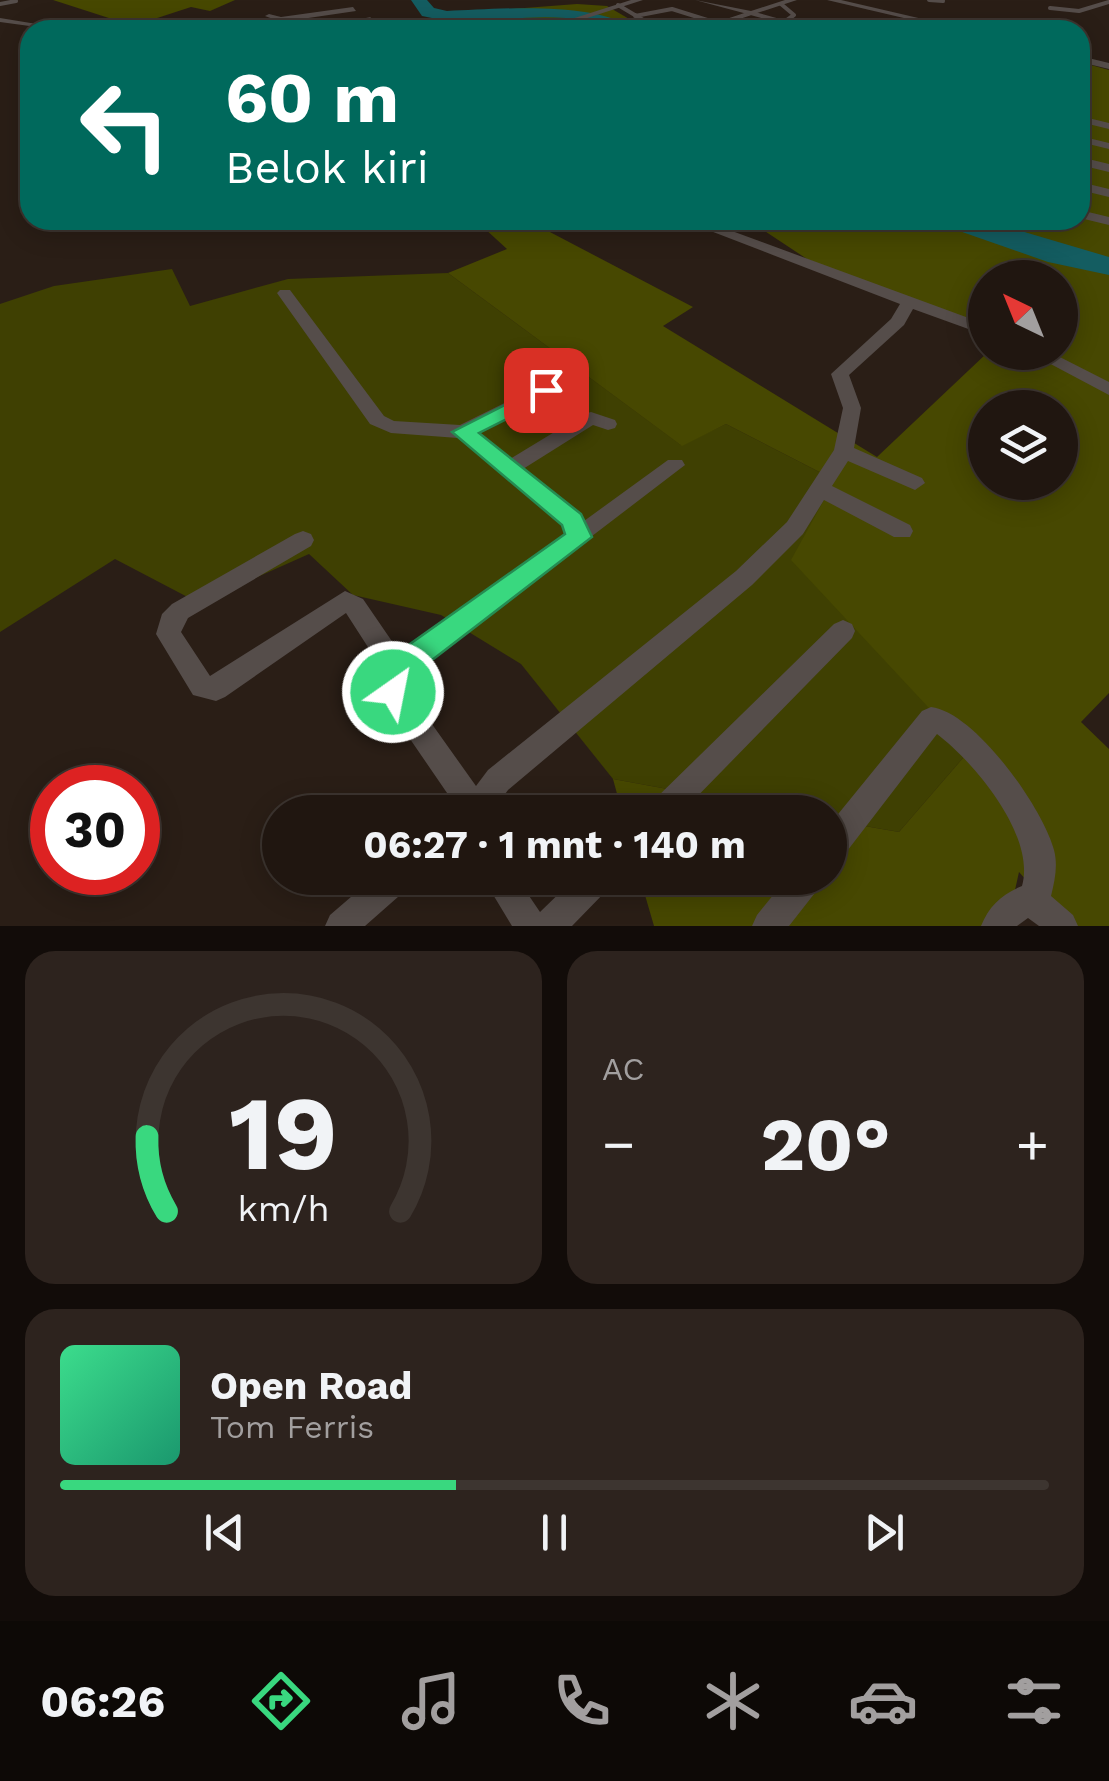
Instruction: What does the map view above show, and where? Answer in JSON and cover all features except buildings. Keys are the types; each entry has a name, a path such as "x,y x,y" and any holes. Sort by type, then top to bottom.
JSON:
{"street":[{"path":"342,0 368,20"},
{"path":"567,20 639,0"},
{"path":"700,0 752,13 793,0"},
{"path":"766,0 782,4"},
{"path":"831,0 925,20"},
{"path":"588,2 612,6"},
{"path":"270,16 281,20 353,9"},
{"path":"716,230 968,324"},
{"path":"285,293 383,424 463,432 573,520 579,537"},
{"path":"486,795 498,780 744,578 795,528 844,451 852,408 840,374 898,322 909,301"},
{"path":"1072,370 1109,389"},
{"path":"463,432 541,391 564,400"},
{"path":"510,468 590,418 608,424"},
{"path":"844,451 915,484"},
{"path":"397,670 675,465"},
{"path":"822,490 902,532"},
{"path":"304,540 180,611 171,621 168,634 202,687 216,689 331,606 345,601 356,606 397,670 393,692 463,795"},
{"path":"679,795 843,630"},
{"path":"847,826 931,720 941,721 957,733 1034,827 1044,867 1034,902"},
{"path":"341,926 377,895"},
{"path":"511,895 531,926"},
{"path":"548,926 580,895"},
{"path":"768,926 793,895"},
{"path":"997,926 1016,902 1034,902 1062,926"}],"lane":[{"path":"930,0 944,1"},
{"path":"0,4 16,1"},
{"path":"1050,8 1079,11 1109,2"},
{"path":"732,20 752,13 788,20 794,15 782,4"},
{"path":"612,6 642,20"},
{"path":"635,16 672,9 708,20"}],"shaded area":[{"path":"53,0 235,0 210,11 191,7 151,20 115,20"},
{"path":"577,4 607,6 631,20 502,20 499,10"},
{"path":"1090,65 1109,70 1109,693 1081,722 1109,749 1109,926 1067,926 1019,872 1007,926 654,926 645,895 847,895 847,823 899,832 969,751 791,560 835,480 726,424 682,446 448,273 507,249 486,230 546,230 693,307 663,326 877,457 969,370 1078,370 1078,260 968,260 968,323 807,259 763,230 1090,230"},
{"path":"172,269 190,306 288,279 448,273 681,445 726,424 835,480 969,751 899,832 847,823 847,795 700,795 613,779 521,664 441,615 353,595 309,554 199,603 115,559 0,632 0,304 54,286"},
{"path":"613,779 700,795 617,795"}],"waterway":[{"path":"419,0 428,12 447,16 565,12 606,20"},
{"path":"985,230 1059,255 1109,266"}],"route":[{"path":"393,692 397,670 418,652 579,537 573,520 463,432 546,390"}]}
